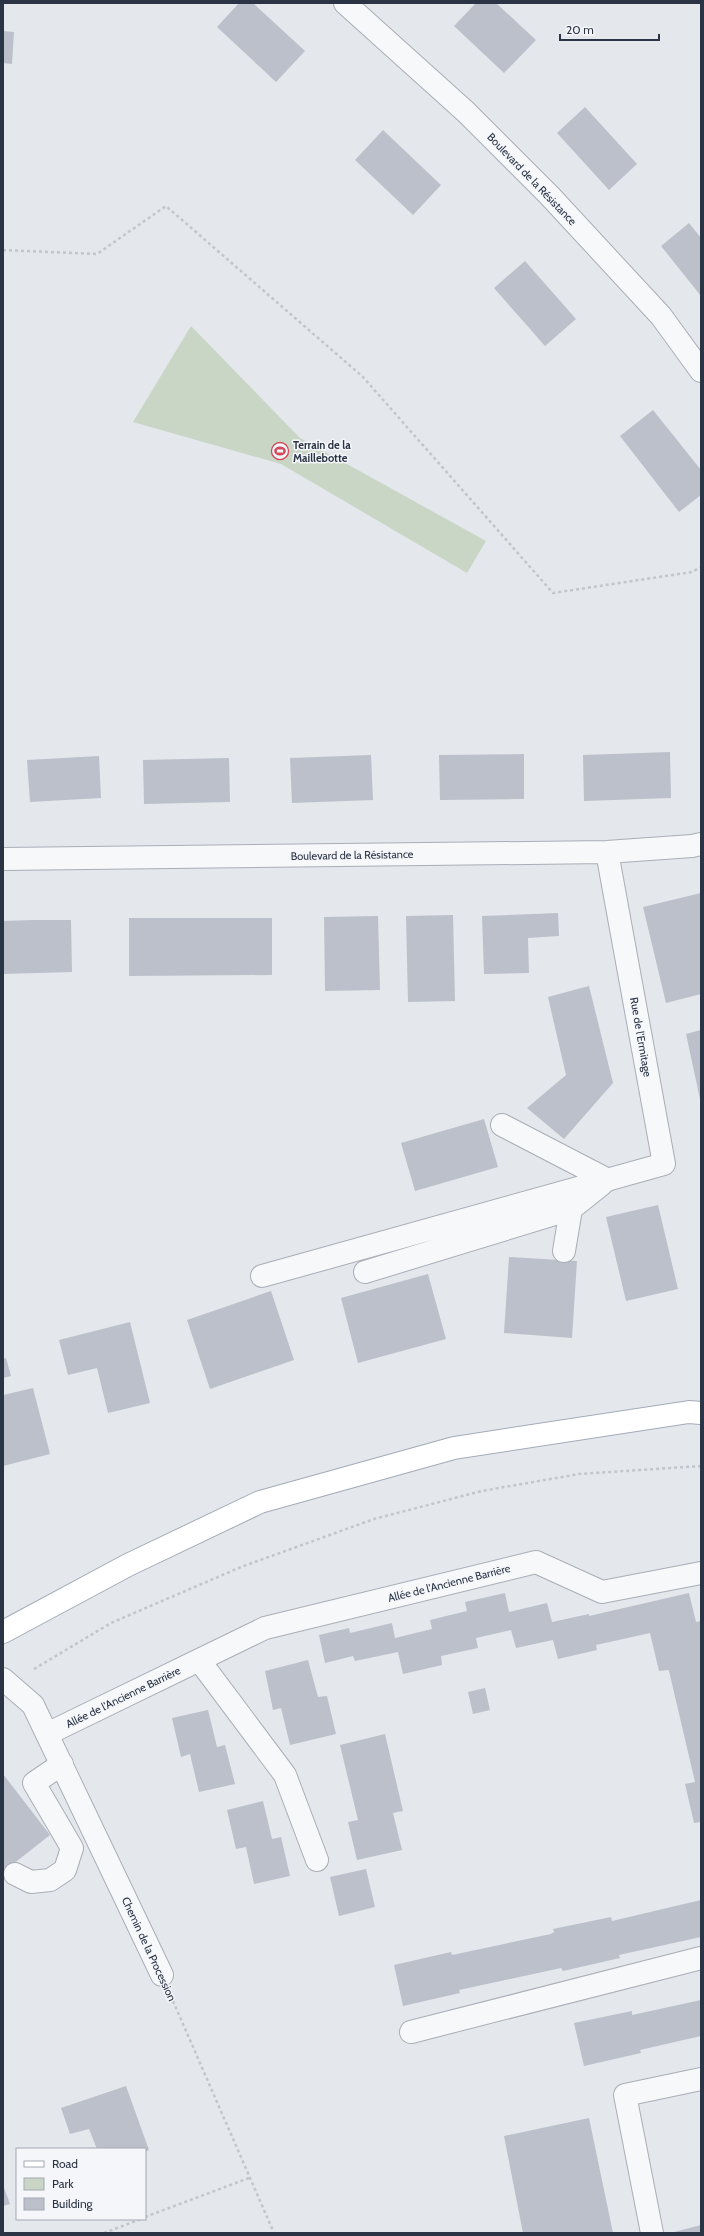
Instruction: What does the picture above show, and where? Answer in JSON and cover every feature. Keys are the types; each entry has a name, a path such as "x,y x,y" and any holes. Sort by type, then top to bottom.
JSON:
{"main road":[{"path":"3,1632 128,1565 260,1502 454,1448 689,1412 701,1413"}],"street":[{"name":"Boulevard de la Résistance","path":"345,3 466,112 549,195 661,316 701,370"},
{"name":"Boulevard de la Résistance","path":"3,859 607,852 692,846 701,844"},
{"name":"Rue de l'Ermitage","path":"607,852 664,1164 608,1180"},
{"path":"502,1125 608,1180"},
{"path":"365,1272 571,1209 608,1180"},
{"path":"262,1276 608,1180"},
{"path":"564,1251 571,1209"},
{"name":"Allée de l'Ancienne Barrière","path":"47,1734 265,1628 536,1562 602,1592 701,1573"},
{"path":"199,1660 285,1775 318,1860"},
{"name":"Chemin de la Procession","path":"6,1682 33,1704 162,1975"},
{"path":"15,1874 31,1882 50,1880 65,1870 72,1848 34,1783 62,1764"},
{"path":"411,2032 701,1958"},
{"path":"652,2233 625,2095 701,2079"}],"path":[{"path":"3,250 98,254 166,206 363,378 553,593 692,572 701,567"},
{"path":"6,1682 111,1623 241,1567 374,1519 482,1491 579,1474 701,1466"},
{"name":"Chemin de la Procession","path":"162,1975 274,2233"},
{"path":"146,2218 249,2178"},
{"path":"104,2233 138,2220"}],"green space":[{"name":"Terrain de la Maillebotte","path":"191,326 300,438 486,541 467,573 281,464 133,422"}],"building":[{"path":"239,3 253,3 305,51 276,82 217,27"},
{"path":"476,3 496,3 536,40 504,73 454,26"},
{"path":"3,31 14,32 12,64 3,63"},
{"path":"585,107 637,164 609,190 557,133"},
{"path":"383,130 441,185 413,215 355,160"},
{"path":"689,223 701,238 701,296 661,246"},
{"path":"525,261 576,319 545,346 494,288"},
{"path":"653,410 701,470 701,495 679,512 620,436"},
{"path":"670,752 671,798 584,801 583,755"},
{"path":"524,754 524,799 440,800 439,755"},
{"path":"371,755 373,800 292,803 290,758"},
{"path":"99,756 101,798 30,802 27,760"},
{"path":"229,758 230,802 144,804 143,760"},
{"path":"701,893 701,994 666,1003 643,907"},
{"path":"558,913 559,936 528,938 529,973 484,974 482,916"},
{"path":"453,915 455,1001 408,1002 406,916"},
{"path":"378,916 380,990 325,991 324,917"},
{"path":"129,918 272,918 272,975 129,976"},
{"path":"71,920 72,972 3,974 3,921"},
{"path":"589,986 613,1083 564,1139 527,1108 566,1075 548,997"},
{"path":"701,1030 701,1099 700,1099 686,1034"},
{"path":"484,1119 498,1167 415,1191 401,1143"},
{"path":"658,1205 678,1289 626,1301 606,1217"},
{"path":"509,1257 577,1261 572,1338 504,1333"},
{"path":"428,1274 446,1339 358,1363 341,1298"},
{"path":"271,1291 294,1360 210,1389 187,1320"},
{"path":"130,1322 150,1403 108,1413 97,1368 68,1375 59,1340"},
{"path":"6,1358 11,1376 3,1378 3,1359"},
{"path":"33,1388 50,1454 3,1466 3,1395"},
{"path":"505,1593 509,1612 547,1603 552,1622 589,1614 589,1616 689,1593 696,1622 701,1621 701,1822 694,1823 685,1784 695,1782 669,1671 659,1671 650,1633 596,1645 597,1650 558,1659 553,1640 516,1648 511,1630 476,1638 478,1648 441,1656 442,1665 403,1674 398,1652 355,1661 353,1656 325,1663 319,1635 349,1628 350,1633 392,1623 395,1638 432,1629 430,1620 467,1611 465,1602"},
{"path":"308,1660 318,1697 327,1696 336,1734 290,1745 281,1708 273,1710 265,1671"},
{"path":"485,1688 490,1710 473,1714 468,1692"},
{"path":"208,1710 217,1747 225,1745 235,1784 199,1792 190,1754 181,1757 172,1718"},
{"path":"385,1734 403,1811 393,1813 402,1850 357,1860 348,1822 358,1820 340,1745"},
{"path":"3,1774 50,1835 3,1872"},
{"path":"263,1801 272,1839 281,1837 290,1876 254,1884 246,1847 236,1849 227,1810"},
{"path":"366,1869 375,1907 339,1916 330,1877"},
{"path":"701,1900 701,1937 619,1955 620,1958 563,1971 561,1968 459,1990 460,1993 403,2006 394,1965 451,1952 452,1955 551,1934 554,1932 553,1929 611,1917 612,1921"},
{"path":"701,2000 701,2036 640,2050 641,2053 584,2066 574,2023 632,2011 632,2015"},
{"path":"126,2086 149,2150 146,2152 146,2148 97,2148 89,2129 70,2134 61,2108"},
{"path":"589,2118 613,2233 523,2233 504,2136"},
{"path":"3,2185 10,2204 3,2206"},
{"path":"701,2225 701,2233 674,2233 674,2232"}],"place":[{"name":"Terrain de la Maillebotte","path":"280,451"}]}
